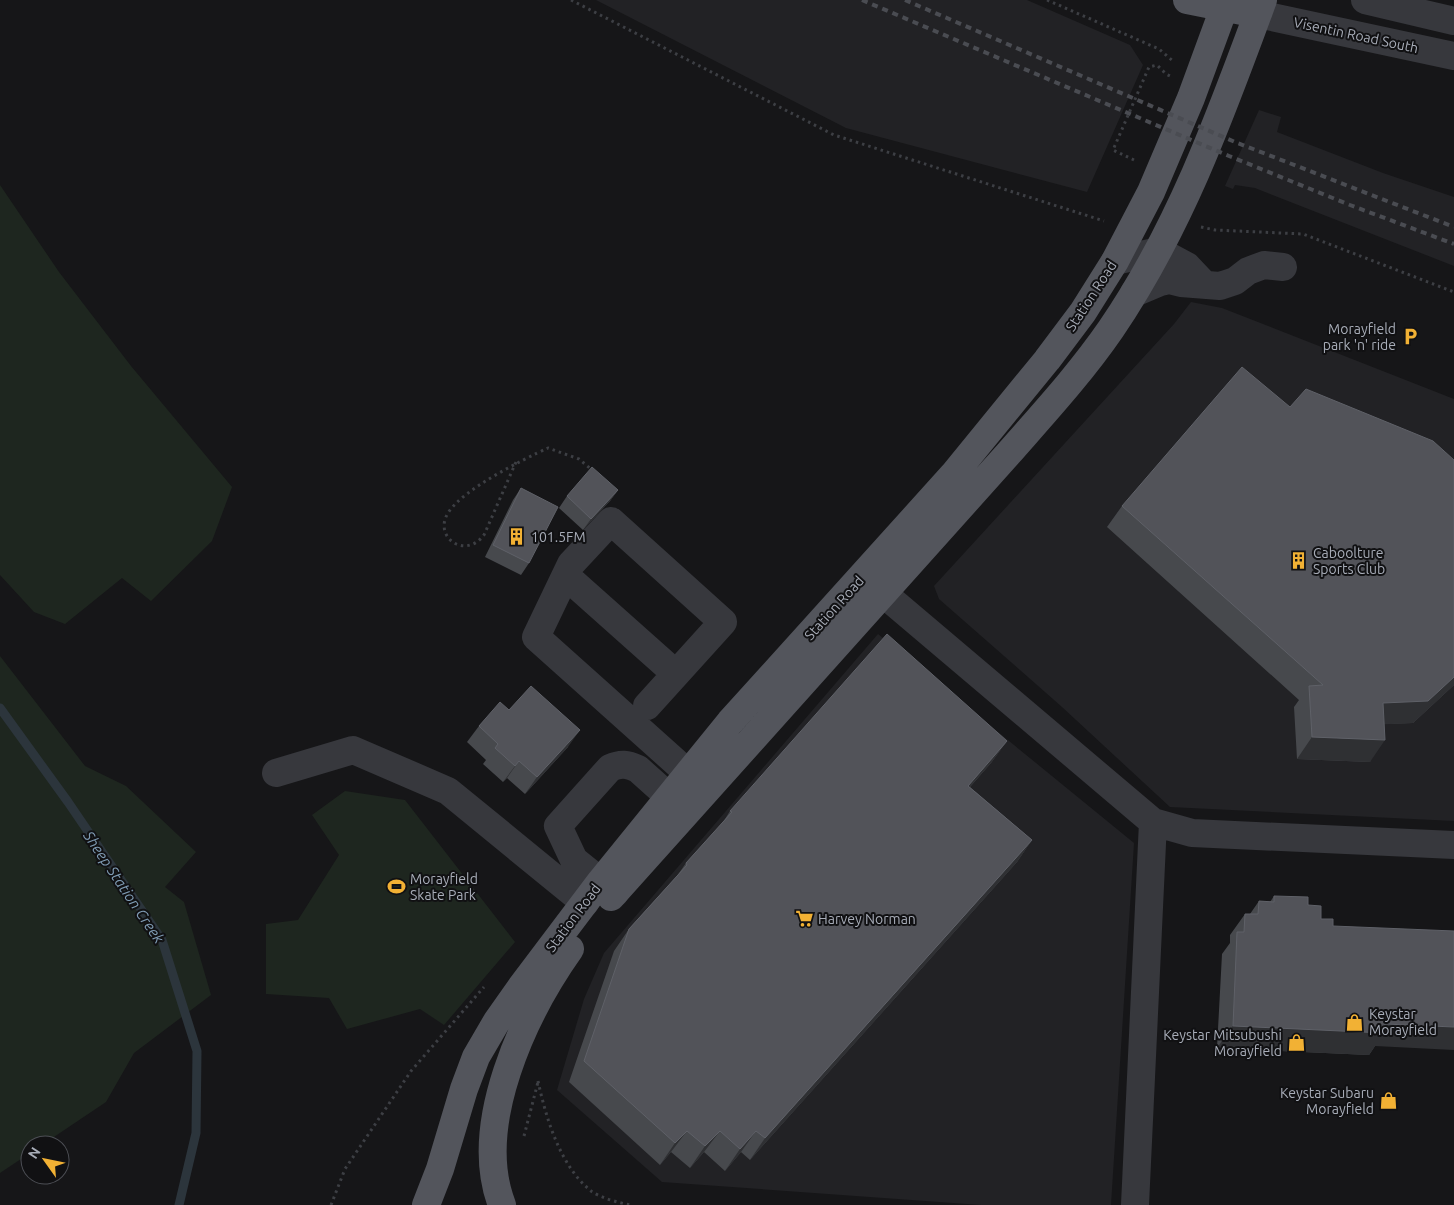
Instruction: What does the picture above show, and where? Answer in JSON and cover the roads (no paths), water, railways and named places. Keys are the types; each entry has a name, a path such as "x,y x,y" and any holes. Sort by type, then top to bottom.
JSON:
{"main road":[{"path":"1187,0 1260,7"},
{"name":"Station Road","path":"678,804 689,774 730,722 953,475 1048,360 1083,312 1115,261 1151,192 1202,72 1226,4"},
{"name":"Station Road","path":"502,1205 495,1177 493,1149 495,1114 505,1080 517,1045 537,1002 587,925 608,887 678,804 883,593 1072,380 1110,330 1159,251 1192,183 1234,82 1260,7"},
{"name":"Station Road","path":"426,1205 450,1140 464,1089 476,1057 517,994 585,903 608,887"}],"street":[{"path":"1365,0 1454,21"},
{"name":"Visentin Road South","path":"1260,7 1454,56"},
{"path":"1115,261 1159,251 1187,266 1204,284"},
{"path":"1134,293 1169,280 1181,283 1220,286 1235,281 1248,271 1264,265 1283,267"},
{"path":"647,706 723,622 611,520 571,564 536,637 689,774"},
{"path":"566,576 676,674"},
{"path":"862,576 1153,822 1192,833 1454,845"},
{"path":"276,773 353,750 448,791 585,903"},
{"path":"608,887 574,860 558,826 610,768 618,764 638,769 678,804"},
{"path":"1136,1205 1153,822"}],"waterway":[{"name":"Sheep Station Creek","path":"0,708 68,802 162,940 197,1051 196,1133 179,1205"}],"railway":[{"path":"862,0 1229,156 1350,205 1454,244"},
{"path":"905,0 1235,142 1454,227"}],"place":[{"name":"Morayfield park 'n' ride","path":"1410,337"},
{"name":"101.5FM","path":"517,537"},
{"name":"Caboolture Sports Club","path":"1299,561"},
{"name":"Morayfield Skate Park","path":"396,887"},
{"name":"Harvey Norman","path":"804,919"},
{"name":"Keystar Morayfield","path":"1355,1022"},
{"name":"Keystar Mitsubushi Morayfield","path":"1296,1043"},
{"name":"Keystar Subaru Morayfield","path":"1388,1101"}]}
